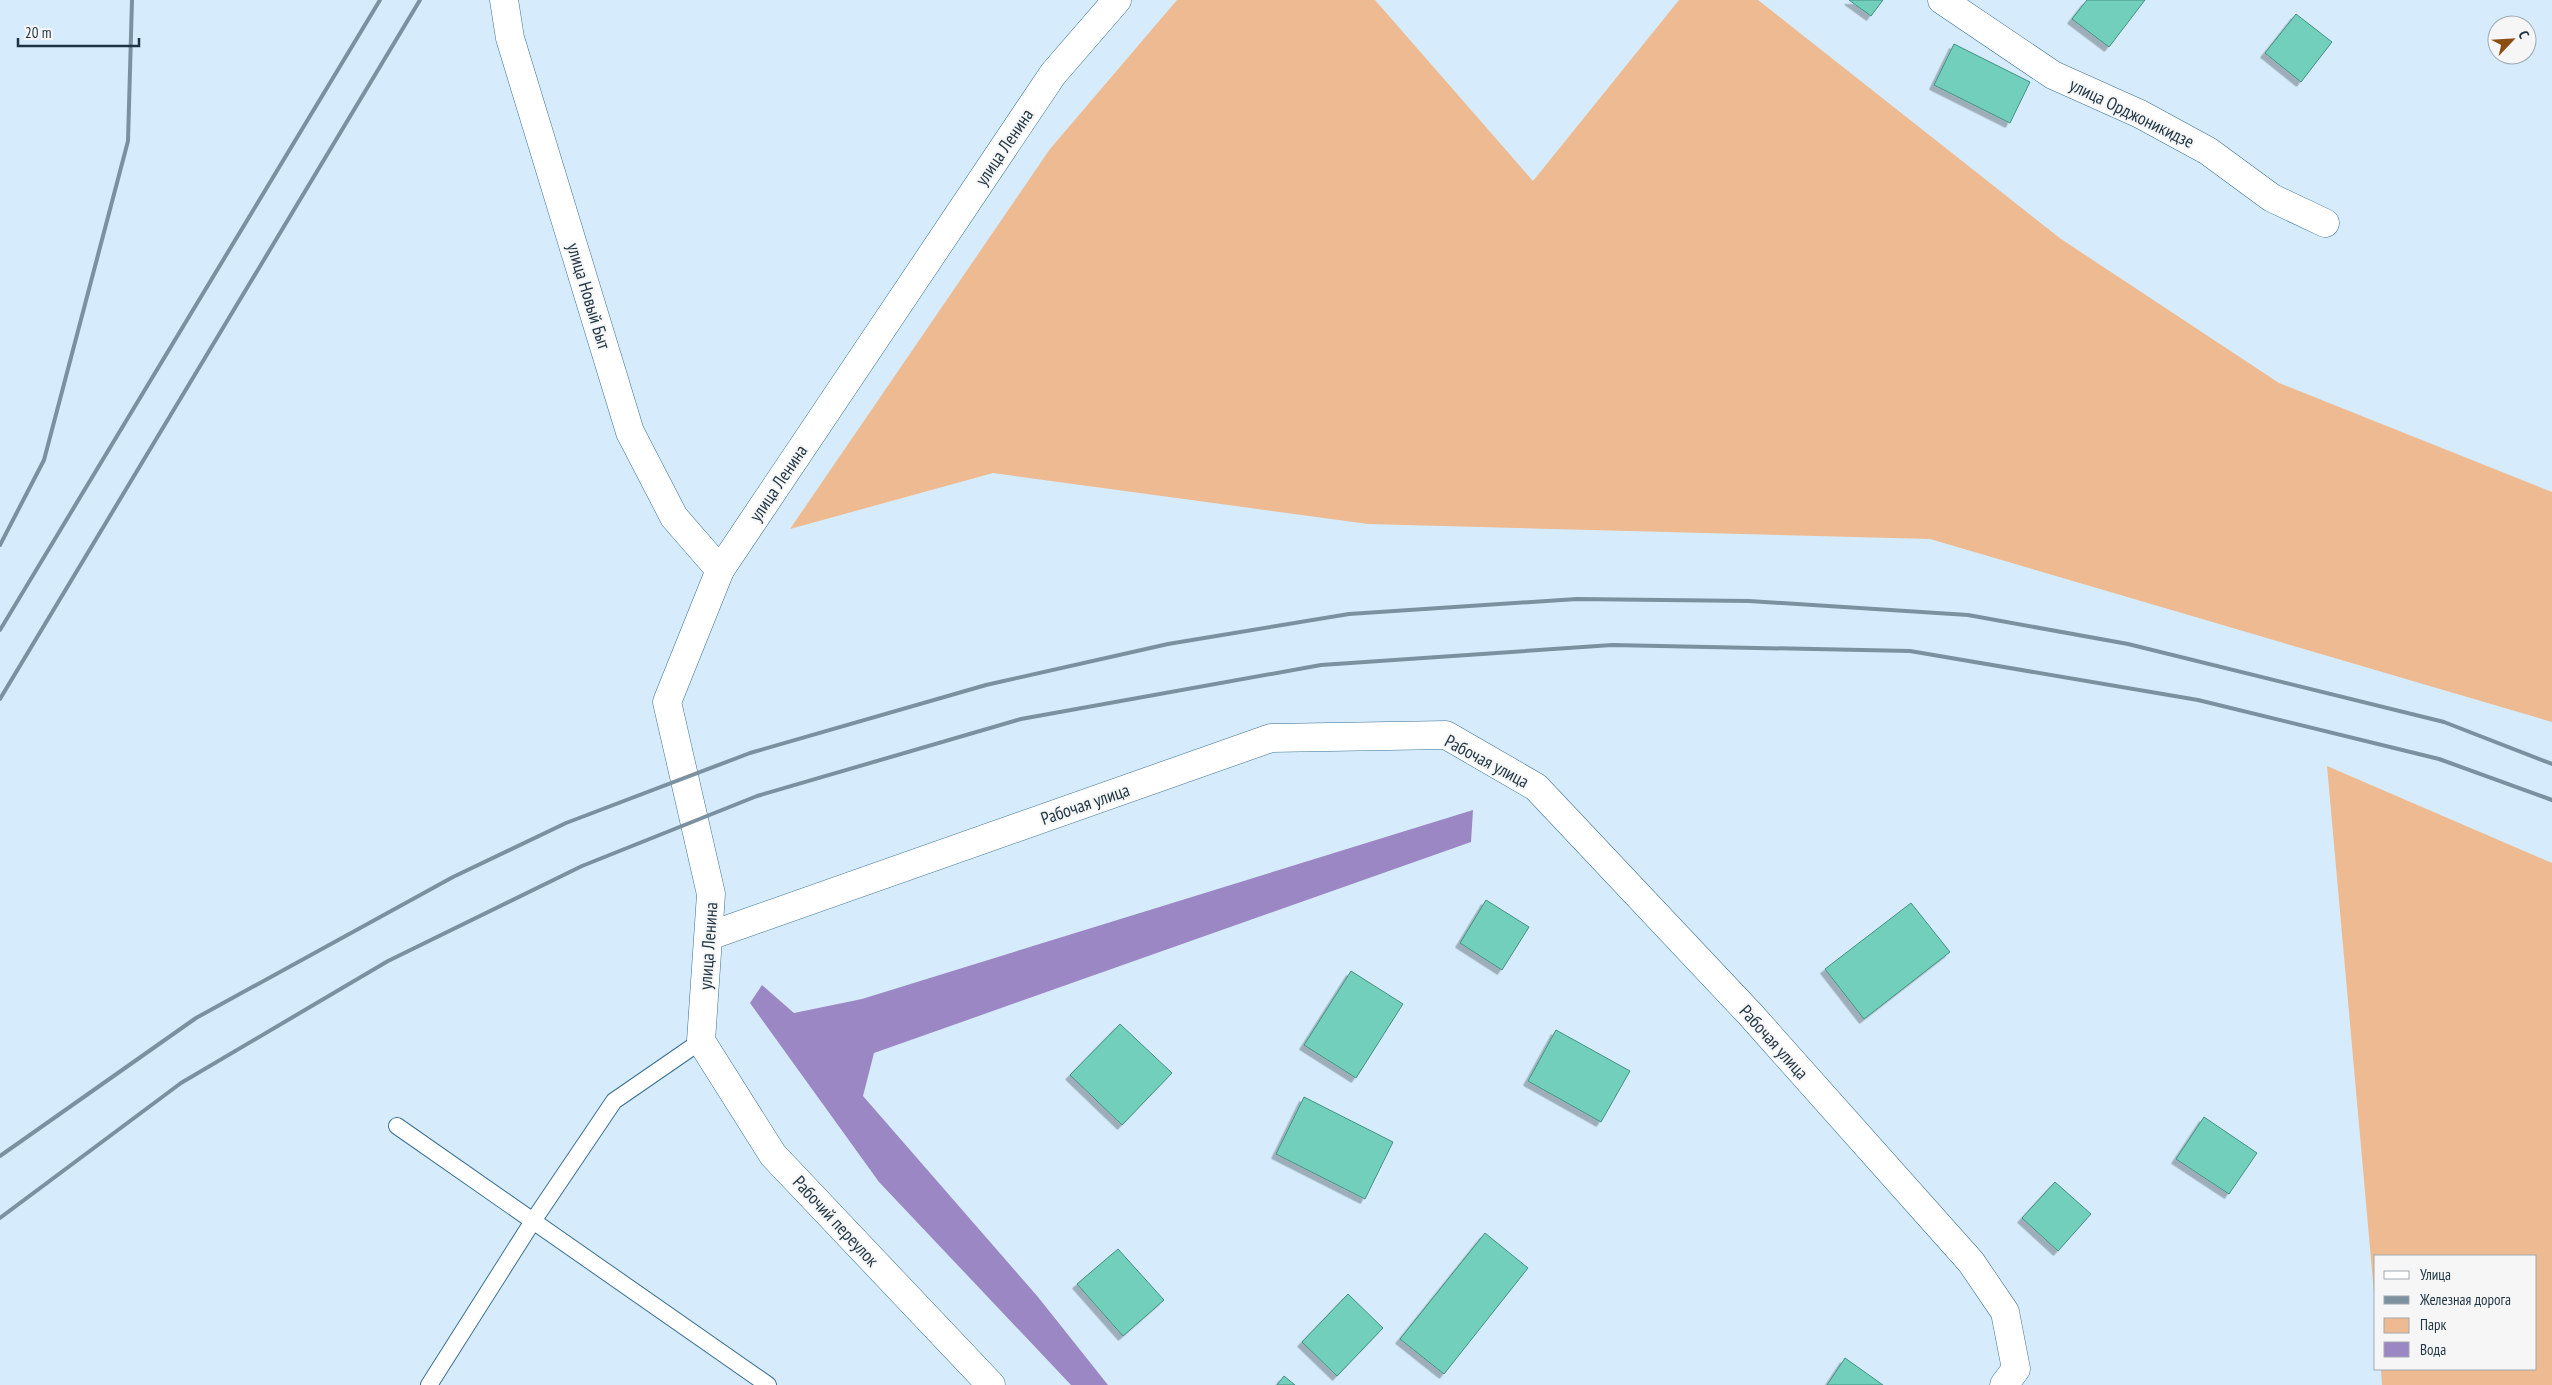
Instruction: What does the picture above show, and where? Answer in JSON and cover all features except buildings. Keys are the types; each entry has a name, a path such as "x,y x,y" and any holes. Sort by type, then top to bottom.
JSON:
{"street":[{"name":"улица Новый Быт","path":"504,0 510,38 630,432 674,517 720,570"},
{"name":"улица Ленина","path":"701,1041 711,894 667,702 720,570 1053,74 1116,0"},
{"name":"улица Орджоникидзе","path":"1942,0 2053,74 2140,114 2208,151 2272,198 2325,223"},
{"name":"Рабочая улица","path":"709,936 1271,738 1446,735 1536,787 1750,1014 1971,1262 2005,1312 2010,1377"},
{"name":"Рабочий переулок","path":"701,1041 774,1154 991,1385"}],"lane":[{"path":"429,1385 533,1221 614,1101 701,1041"},
{"path":"398,1126 768,1385"}],"green space":[{"path":"1177,0 1375,0 1533,181 1679,0 1758,0 2061,239 2279,383 2552,492 2552,722 1930,539 1368,524 993,473 790,529 1050,149"},
{"path":"2327,766 2552,863 2552,1385 2382,1385 2381,1370 2537,1370 2537,1255 2374,1255 2374,1293"}],"water":[{"path":"1473,810 1471,842 874,1053 863,1096 1038,1297 1108,1385 1071,1385 879,1182 750,1003 762,985 794,1013 862,999"}],"railway":[{"path":"0,545 44,460 128,141 132,0"},
{"path":"0,630 380,0"},
{"path":"0,699 420,0"},
{"path":"0,1156 196,1018 453,877 566,823 750,753 986,685 1168,644 1349,614 1577,599 1749,601 1968,615 2128,644 2444,722 2552,764"},
{"path":"0,1218 181,1083 388,961 582,866 757,796 1021,719 1321,665 1612,645 1910,651 2198,700 2439,759 2552,800"}]}
